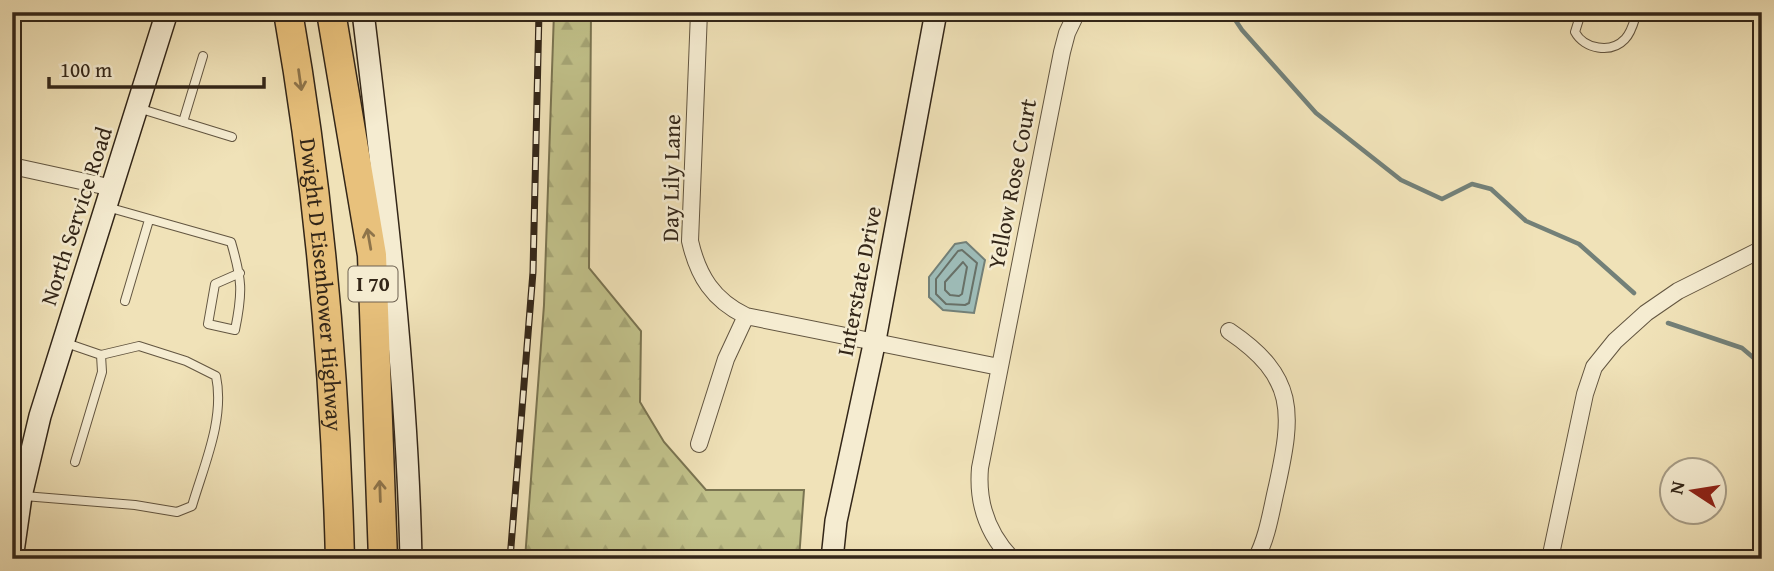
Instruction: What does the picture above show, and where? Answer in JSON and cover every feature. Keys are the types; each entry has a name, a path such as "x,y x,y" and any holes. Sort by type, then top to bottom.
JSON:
{"highway":[{"name":"Dwight D Eisenhower Highway","path":"288,12 320,228 337,460 340,559"},
{"name":"Dwight D Eisenhower Highway","path":"331,12 372,255 383,559"}],"street":[{"name":"North Service Road","path":"12,559 17,495 167,12"},
{"path":"363,12 400,333 409,472 411,559"},
{"name":"Day Lily Lane","path":"699,12 690,241 704,282 731,309 746,316 999,367"},
{"name":"Interstate Drive","path":"832,559 836,521 875,340 936,12"},
{"name":"Yellow Rose Court","path":"1012,559 992,533 983,511 979,487 980,468 1062,52 1077,12"},
{"path":"12,166 110,197"},
{"path":"1549,559 1585,394 1594,367 1615,341 1646,313 1678,291 1762,250"},
{"path":"698,444 726,359 746,316"},
{"path":"1229,331 1252,348 1274,372 1286,396 1288,411 1288,431 1267,533 1255,559"}],"lane":[{"path":"1585,12 1580,16 1575,32 1579,40 1602,48 1615,46 1626,39 1637,12"},
{"path":"183,122 203,56"},
{"path":"138,108 232,137"},
{"path":"110,197 149,220 231,242 240,273 242,297 235,330 208,324 215,284 240,273"},
{"path":"125,301 149,220"},
{"path":"17,495 135,505 177,512 192,506 212,439 219,392 216,376 186,361 139,346 101,355 63,342"},
{"path":"75,462 102,372 101,355"}],"green space":[{"path":"554,12 591,12 589,268 641,331 640,402 664,442 706,490 804,490 799,559 525,559 544,305"}],"water":[{"path":"966,242 985,260 974,313 943,310 929,297 929,277 955,244"}],"waterway":[{"path":"1230,12 1242,30 1316,113 1401,180 1442,199 1472,184 1491,189 1526,221 1579,244 1634,293"},
{"path":"1668,323 1742,348 1762,365"}],"railway":[{"path":"510,559 533,272 539,12"}]}
